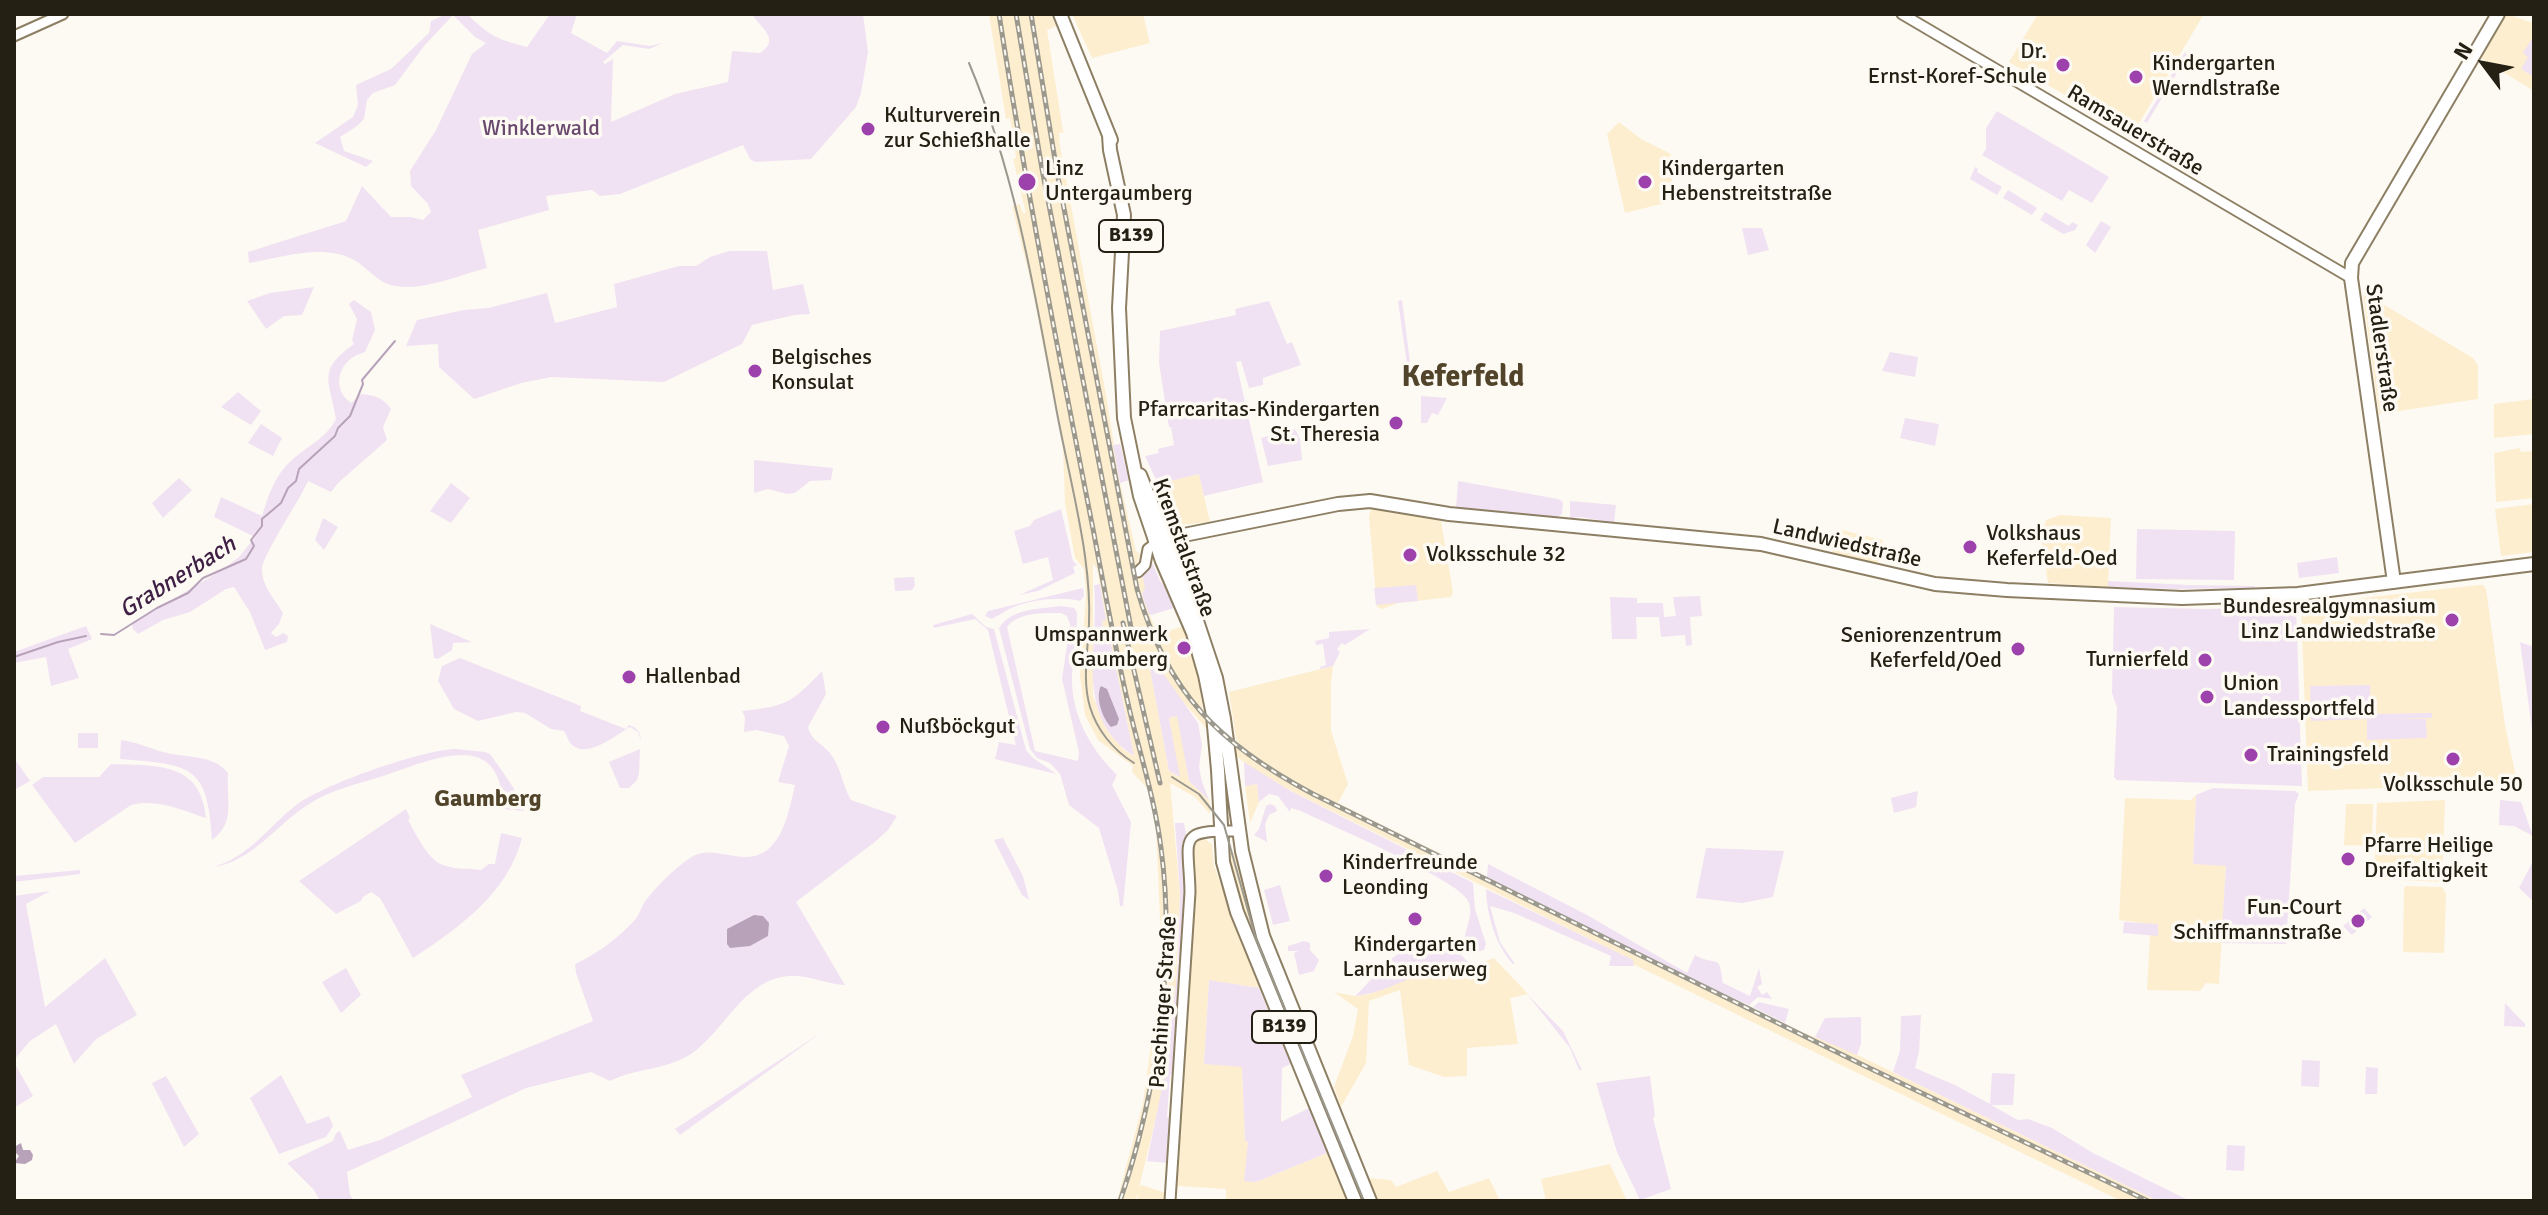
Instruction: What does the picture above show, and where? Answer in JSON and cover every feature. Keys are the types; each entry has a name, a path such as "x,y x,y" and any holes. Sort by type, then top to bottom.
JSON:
{"main road":[{"name":"Kremstalstraße","path":"1060,14 1124,176 1131,214 1131,262 1121,339 1124,418 1136,482 1194,611 1216,678 1239,831 1251,894 1268,951 1370,1201"},
{"name":"Stadlerstraße","path":"2394,582 2351,278 2352,263 2498,14"},
{"name":"Landwiedstraße","path":"1161,542 1338,504 1370,501 1449,514 1761,544 1894,576 1996,590 2218,598 2298,594 2534,564"},
{"name":"Kremstalstraße","path":"1161,542 1193,633 1213,715 1225,874 1237,912 1355,1201"}],"street":[{"path":"14,36 63,14"},
{"name":"Ramsauerstraße","path":"1902,14 2351,278"},
{"path":"1138,572 1145,565 1148,549 1161,542"},
{"path":"1221,830 1239,831"},
{"name":"Paschinger Straße","path":"1170,1201 1190,892 1189,846 1192,837 1200,831 1221,830"}],"shaded area":[{"path":"989,14 1051,14 1056,26 1047,30 1063,131 1066,132 1059,133 1060,146 1120,483 1136,551 1140,554 1136,568 1138,578 1143,577 1146,588 1142,594 1157,634 1185,626 1198,673 1203,711 1221,730 1237,744 1229,692 1333,666 1331,731 1348,784 1338,803 1715,990 1804,1033 1837,1045 2158,1201 2121,1201 1633,964 1632,960 1287,789 1249,766 1217,741 1172,689 1150,669 1169,771 1179,777 1169,718 1178,716 1189,781 1209,800 1211,811 1209,813 1195,797 1170,783 1180,894 1176,985 1164,1084 1139,1188 1141,1185 1166,1193 1164,1201 1137,1201 1138,1193 1135,1201 1117,1201 1143,1103 1162,966 1156,826 1148,789 1132,772 1133,766 1098,740 1085,715 1080,675 1086,595 1084,569 1075,558 1065,503 1063,448 1031,283 1012,206 1020,204 1026,214 1013,159 1016,158 1010,118 1006,119","holes":["1093,563 1097,569 1106,619 1102,621 1105,640 1110,639 1134,756 1123,749 1107,729 1093,696"]},
{"path":"1072,14 1143,14 1150,43 1092,58"},
{"path":"2038,14 2204,14 2132,135 2009,62"},
{"path":"2506,14 2534,23 2529,57 2522,69 2534,77 2534,91 2482,59"},
{"name":"Kindergarten Hebenstreitstraße","path":"1619,122 1641,139 1671,154 1668,165 1677,200 1625,213 1607,134"},
{"path":"2366,294 2473,358 2478,366 2478,399 2379,414 2363,296"},
{"path":"2534,399 2534,434 2494,438 2494,404"},
{"path":"2520,448 2521,452 2534,451 2534,498 2496,502 2494,453"},
{"path":"1199,474 1210,522 1170,526 1157,484"},
{"path":"2534,504 2534,552 2501,556 2495,509"},
{"name":"Volksschule 32","path":"1371,508 1441,521 1453,592 1451,597 1398,603 1383,609 1377,607 1369,517"},
{"path":"2060,515 2111,518 2108,587 2048,583 2041,537 2046,520"},
{"path":"1838,529 1883,540 1877,564 1832,552"},
{"path":"2483,585 2516,777 2513,783 2308,791 2301,605"},
{"path":"1101,686 1107,689 1119,719 1117,725 1111,727 1100,707"},
{"path":"1257,784 1259,802 1250,823 1245,786"},
{"path":"2196,795 2193,863 2226,865 2219,984 2206,983 2200,991 2147,990 2150,935 2157,935 2158,925 2119,920 2125,798 2191,800"},
{"path":"2445,800 2442,882 2374,879 2377,803"},
{"path":"2346,804 2373,804 2372,846 2344,845"},
{"path":"1205,839 1212,844 1214,866 1259,988 1209,981 1204,1064 1242,1066 1245,1141 1249,1142 1256,1182 1327,1153 1347,1201 1226,1201 1226,1189 1177,1186 1195,893 1193,848 1197,841"},
{"path":"1238,852 1367,1201 1359,1201 1237,903 1225,853"},
{"path":"2406,886 2442,887 2446,894 2444,953 2403,952"},
{"path":"754,915 763,916 769,923 768,936 750,946 730,948 727,929"},
{"path":"1494,958 1528,994 1510,998 1518,1044 1467,1048 1467,1076 1444,1077 1409,1065 1400,990 1369,1001 1366,1063 1341,1107 1334,1087 1353,1036 1358,1009 1334,992 1355,996 1369,994 1444,964 1481,963"},
{"path":"21,1143 23,1150 30,1150 33,1155 32,1160 25,1164 14,1163 19,1156 14,1147"},
{"path":"1610,1164 1627,1201 1546,1201 1541,1179"},
{"path":"1437,1171 1449,1192 1489,1178 1500,1201 1377,1201 1368,1178 1391,1180 1396,1187"}],"green space":[{"name":"Winklerwald","path":"446,14 467,14 494,36 527,47 550,14 577,14 571,33 607,53 617,41 650,46 663,43 649,49 623,45 603,62 605,64 613,59 611,122 675,94 728,82 732,51 760,53 769,43 767,33 752,14 863,14 868,52 856,107 811,159 755,162 743,145 620,194 600,196 592,190 546,196 549,210 478,230 487,268 429,284 406,287 389,285 354,260 329,253 302,253 249,263 248,252 346,221 362,186 391,217 423,220 431,212 428,204 411,186 410,171 436,130 472,54 486,43 475,37 453,15 424,46 395,85 373,93 367,100 364,119 340,137 344,151 373,161 366,167 315,143 353,117 358,105 356,85 391,69 429,33 431,21"},
{"path":"2533,37 2534,77 2521,69 2528,57 2523,53"},
{"path":"2185,52 2187,56 2147,123 2144,121"},
{"path":"1997,111 2109,177 2092,203 2069,190 2062,201 1982,155 1986,149 1986,128"},
{"path":"1975,167 1977,172 2002,187 1997,195 1970,179"},
{"path":"2008,190 2037,208 2032,215 2003,198"},
{"path":"2045,212 2069,226 2072,222 2078,225 2075,230 2063,234 2040,220"},
{"path":"2101,221 2111,227 2095,253 2086,245"},
{"path":"1742,228 1762,228 1769,250 1748,255"},
{"path":"729,251 767,251 773,290 803,284 810,314 752,325 742,344 664,382 552,377 521,383 474,399 439,367 438,344 406,346 417,320 488,308 547,293 555,323 617,307 614,284 679,266 696,266 710,257"},
{"path":"314,287 302,315 284,316 266,329 247,301 270,293"},
{"path":"354,300 371,312 375,330 365,352 349,360 344,367 340,374 340,389 351,403 361,394 378,398 388,405 391,409 383,427 387,440 331,492 308,481 268,552 263,575 283,613 271,633 276,637 283,633 288,636 287,642 265,650 250,612 234,587 190,612 163,620 138,634 132,628 133,623 222,570 239,557 255,537 214,517 221,497 262,516 282,471 323,436 336,419 328,377 334,362 354,344 352,340 357,319 349,304"},
{"path":"1402,300 1413,385 1410,385 1398,301"},
{"path":"1269,301 1287,344 1292,342 1301,365 1263,378 1263,385 1249,388 1241,361 1236,362 1263,482 1204,496 1199,474 1158,484 1145,456 1174,445 1159,363 1160,331 1236,315 1235,309"},
{"path":"1890,352 1918,357 1915,377 1882,371"},
{"path":"238,392 261,411 251,425 221,407"},
{"path":"1421,396 1447,398 1438,415 1432,413 1427,423 1421,423"},
{"path":"1905,418 1939,424 1935,446 1900,438"},
{"path":"261,424 282,438 273,456 248,443"},
{"path":"1295,429 1300,439 1302,460 1268,466 1261,438"},
{"path":"1120,444 1129,480 1120,483 1113,445"},
{"path":"754,460 833,468 831,480 810,481 795,493 768,489 754,493"},
{"path":"179,478 192,490 163,518 152,503"},
{"path":"1458,481 1558,499 1563,502 1562,514 1557,517 1456,508"},
{"path":"451,483 470,498 451,523 430,511"},
{"path":"1570,501 1616,505 1614,523 1570,518"},
{"path":"1061,509 1073,561 1077,565 1073,567 1075,573 1038,591 1019,595 1053,580 1048,557 1023,564 1014,531"},
{"path":"323,518 338,527 324,550 315,540"},
{"path":"2137,529 2235,531 2234,580 2136,579"},
{"path":"2337,557 2339,573 2299,578 2297,563"},
{"path":"1151,560 1177,607 1151,615 1142,594 1145,588 1143,578 1139,575 1146,571"},
{"path":"914,577 912,590 895,591 894,578"},
{"path":"2108,581 2255,586 2255,588 2108,587"},
{"path":"1100,584 1106,620 1102,621 1105,639 1110,639 1134,756 1115,739 1102,721 1096,700 1093,678 1094,585"},
{"path":"1416,585 1418,601 1376,605 1374,588"},
{"path":"1083,588 1084,596 1080,601 1034,601 1016,606 992,619 985,616 988,611"},
{"path":"1700,596 1702,616 1690,617 1692,645 1686,646 1685,635 1661,637 1659,617 1636,617 1637,639 1612,639 1610,597 1637,598 1637,603 1663,603 1664,617 1676,616 1673,597"},
{"name":"Union Landessportfeld","path":"2296,605 2302,786 2117,780 2114,777 2117,708 2112,693 2114,607 2209,609"},
{"path":"1061,606 1074,608 1077,613 1072,676 1079,717 1098,754 1117,775 1112,785 1131,822 1123,906 1120,906 1099,828 1069,805 1060,774 1050,763 1037,758 1030,749 999,628 1004,621 1019,613","holes":["1061,613 1067,616 1070,624 1062,679 1079,752 1078,761 1035,751 1007,627 1018,618 1032,614"]},
{"path":"972,614 986,627 994,629 1026,750 1056,774 995,759 999,742 1016,745 988,630 975,619 934,628 933,625"},
{"path":"430,624 472,642 453,643 452,650 438,659 434,658"},
{"path":"86,626 92,639 68,649 79,678 51,686 46,657 14,663 14,652"},
{"path":"1370,629 1345,645 1342,643 1337,649 1340,652 1333,666 1320,669 1326,665 1323,644 1316,645 1315,641 1329,638 1329,632"},
{"path":"2520,642 2534,647 2534,743"},
{"path":"460,658 581,706 580,711 626,729 629,725 632,726 638,731 641,741 638,732 630,727 603,743 581,749 571,744 564,731 551,729 525,713 516,712 478,721 454,709 438,681 442,666"},
{"path":"1158,666 1198,723 1202,745 1199,767 1209,800 1189,781 1177,716 1169,718 1180,777 1169,771 1150,669"},
{"path":"822,671 826,694 808,727 810,732 833,757 851,800 897,816 876,841 796,902 845,985 797,976 775,979 748,995 703,1044 681,1059 610,1081 591,1072 526,1088 347,1172 350,1195 354,1201 320,1201 314,1190 287,1163 333,1141 340,1131 348,1150 380,1140 472,1097 461,1075 593,1021 575,964 621,933 636,919 655,889 690,858 708,853 756,856 772,845 786,821 795,785 778,782 789,746 784,736 756,730 744,732 745,717 742,711 787,701"},
{"path":"2370,685 2371,714 2432,713 2432,718 2389,719 2426,719 2427,738 2367,740 2367,719 2311,721 2310,686"},
{"path":"78,733 98,733 98,748 78,748"},
{"path":"121,740 207,760 228,773 227,818 212,840 206,796 199,782 178,767 120,759"},
{"path":"456,749 490,754 515,790 524,811 503,809 500,783 491,766 478,757 442,757 327,794 297,812 240,858 213,867 237,856 295,806 327,788 398,761"},
{"path":"640,749 637,780 629,788 620,788 609,762"},
{"path":"14,758 30,781 14,790"},
{"path":"1244,762 1287,789 1473,883 1475,909 1486,944 1484,950 1472,953 1465,948 1470,906 1459,891 1364,840 1301,811 1291,808 1290,812 1278,796 1269,794 1259,802 1257,784 1245,786"},
{"path":"111,764 160,767 186,776 202,799 206,818 159,804 140,803 131,805 75,843 32,785 43,777 99,777"},
{"path":"2213,788 2295,791 2299,794 2295,804 2286,944 2221,943 2226,866 2193,864 2196,795"},
{"path":"1918,791 1916,807 1894,813 1891,798"},
{"path":"2500,800 2521,802 2533,836 2514,826 2499,825"},
{"path":"1270,804 1277,811 1269,815 1265,824 1267,842 1254,835 1266,806"},
{"path":"406,809 408,820 427,852 448,867 481,870 495,864 501,833 522,838 506,876 480,907 413,958 380,898 371,892 336,914 299,881"},
{"path":"1175,823 1184,823 1187,855 1182,960 1178,961 1180,894"},
{"path":"1003,838 1023,876 1029,900 1022,895 994,840"},
{"path":"1706,848 1784,851 1773,897 1742,903 1696,898"},
{"path":"2534,859 2534,902 2519,888"},
{"path":"1488,864 1587,915 1687,973 1695,955 1716,962 1723,983 1750,996 1759,968 1762,984 1757,987 1762,995 1767,992 1772,999 1758,997 1749,1005 1715,990 1487,877"},
{"path":"80,870 80,874 14,882 14,876"},
{"path":"1280,885 1290,921 1273,925 1264,890"},
{"path":"1486,889 1633,960 1634,966 1609,966 1611,956 1514,913 1490,906 1500,942 1513,964 1501,948 1493,929"},
{"path":"50,891 26,904 45,1007 105,958 137,1015 96,1039 74,1064 56,1024 30,1041 14,1060 14,896"},
{"name":"Fun-Court Schiffmannstraße","path":"2364,908 2372,917 2352,935 2343,926"},
{"path":"2124,922 2158,924 2158,936 2123,933"},
{"path":"1452,934 1453,947 1469,963 1439,967 1384,989 1355,996 1398,954 1439,943"},
{"path":"1304,941 1310,943 1310,950 1319,960 1314,971 1299,975 1294,953 1298,951 1288,951 1288,946"},
{"path":"1178,964 1181,966 1167,1117 1170,1117 1167,1163 1147,1161 1168,1058"},
{"path":"346,968 361,995 341,1013 322,982"},
{"path":"1209,980 1259,988 1291,1064 1282,1068 1281,1122 1311,1107 1327,1153 1256,1182 1244,1181 1248,1142 1245,1141 1242,1067 1204,1064"},
{"path":"1527,994 1563,1031 1582,1070 1579,1070 1570,1048"},
{"path":"1759,1002 1789,1009 1785,1023 1753,1007"},
{"path":"2505,1003 2525,1024 2525,1027 2504,1026"},
{"path":"1921,1015 1915,1068 1990,1104 1992,1073 2015,1074 2013,1105 1991,1105 2018,1120 2028,1119 2052,1128 2093,1153 2190,1201 2158,1201 1893,1072 1900,1051 1901,1016"},
{"path":"1861,1017 1861,1044 1857,1055 1815,1037 1825,1018"},
{"path":"822,1032 680,1135 675,1129"},
{"path":"2302,1060 2320,1061 2319,1087 2301,1086"},
{"path":"14,1062 33,1096 14,1108"},
{"path":"2366,1067 2378,1068 2377,1094 2365,1094"},
{"path":"281,1075 307,1124 329,1116 333,1126 326,1137 279,1154 250,1098"},
{"path":"166,1076 199,1134 184,1147 152,1083"},
{"path":"1650,1076 1653,1118 1671,1189 1640,1200 1617,1152 1596,1083"},
{"path":"2227,1145 2245,1146 2244,1171 2226,1170"}],"waterway":[{"name":"Grabnerbach","path":"101,634 114,635 188,593 203,578 246,559 254,546 251,540 262,526 262,519 281,503 288,488 296,481 299,469 335,436 350,416 362,380 395,341"},
{"name":"Grabnerbach","path":"14,657 86,636"}],"tram line":[{"path":"969,63 998,145 1021,230 1079,518 1088,590 1086,676 1090,707 1107,739 1134,763"},
{"path":"1172,777 1199,794 1224,825 1256,939 1364,1201"}],"railway":[{"path":"999,14 1032,209 1107,601 1161,848 1166,935 1160,1026 1144,1116 1120,1201"},
{"path":"1016,14 1042,169 1132,633"},
{"path":"1031,14 1057,172 1137,589 1164,658 1201,712 1250,756 1313,794 1863,1065 2148,1201"},
{"path":"1123,623 1160,783"}],"place":[{"name":"Dr. Ernst-Koref-Schule","path":"2063,65"},
{"name":"Kindergarten Werndlstraße","path":"2136,77"},
{"name":"Kulturverein zur Schießhalle","path":"868,129"},
{"name":"Linz Untergaumberg","path":"1027,182"},
{"name":"Kindergarten Hebenstreitstraße","path":"1645,182"},
{"name":"Belgisches Konsulat","path":"755,371"},
{"name":"Pfarrcaritas-Kindergarten St. Theresia","path":"1396,423"},
{"name":"Volkshaus Keferfeld-Oed","path":"1970,547"},
{"name":"Volksschule 32","path":"1410,555"},
{"name":"Bundesrealgymnasium Linz Landwiedstraße","path":"2452,620"},
{"name":"Umspannwerk Gaumberg","path":"1184,648"},
{"name":"Seniorenzentrum Keferfeld/Oed","path":"2018,649"},
{"name":"Turnierfeld","path":"2205,660"},
{"name":"Hallenbad","path":"629,677"},
{"name":"Union Landessportfeld","path":"2207,697"},
{"name":"Nußböckgut","path":"883,727"},
{"name":"Trainingsfeld","path":"2251,755"},
{"name":"Volksschule 50","path":"2453,759"},
{"name":"Pfarre Heilige Dreifaltigkeit","path":"2348,859"},
{"name":"Kinderfreunde Leonding","path":"1326,876"},
{"name":"Kindergarten Larnhauserweg","path":"1415,919"},
{"name":"Fun-Court Schiffmannstraße","path":"2358,921"}],"district":[{"name":"Keferfeld","path":"1463,378"},
{"name":"Gaumberg","path":"488,800"}]}
